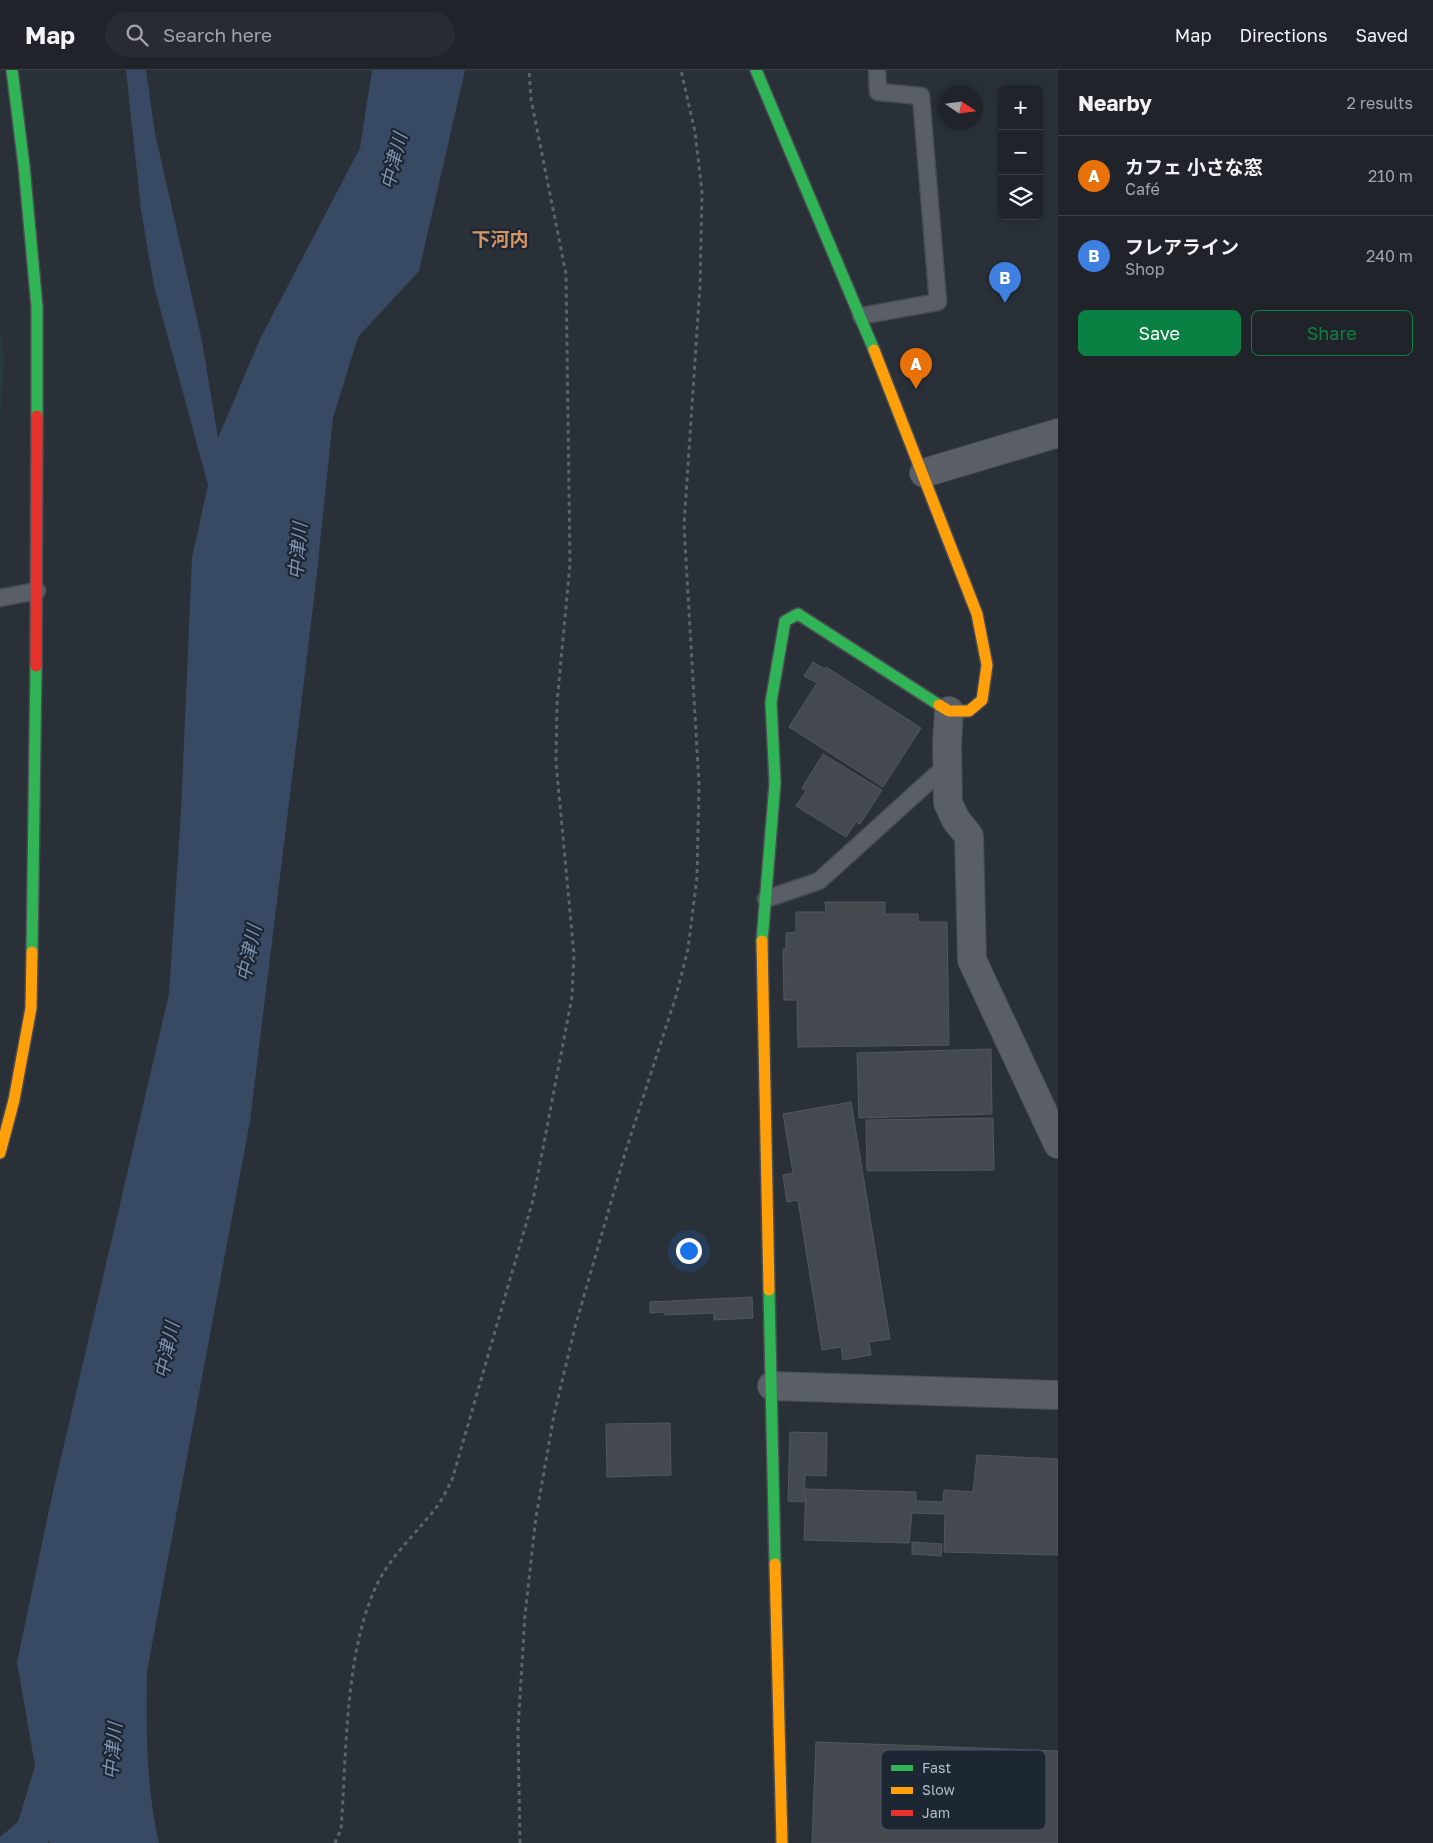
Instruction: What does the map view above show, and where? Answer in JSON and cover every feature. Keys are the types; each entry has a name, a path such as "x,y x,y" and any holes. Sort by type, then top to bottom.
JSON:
{"street":[{"path":"0,1153 14,1100 31,1008 36,776 37,307 24,166 12,70"},
{"path":"756,70 924,473 977,614 987,664 982,700 969,711 949,711 798,614 785,621 771,702 775,783 761,953 782,1843"},
{"path":"924,473 1058,433"},
{"path":"949,711 948,803 956,820 969,836 972,960 1058,1144"},
{"path":"772,1386 1058,1395"}],"lane":[{"path":"860,316 938,302 921,96 878,92 878,70"},
{"path":"0,598 37,591"},
{"path":"766,898 819,881 936,775 948,773"}],"path":[{"path":"335,1843 341,1829 353,1668 362,1625 382,1576 402,1546 437,1508 452,1480 533,1200 572,997 574,954 556,762 557,703 570,564 566,274 531,99 529,70"},
{"path":"520,1843 518,1729 525,1615 536,1517 554,1415 575,1327 626,1150 676,996 688,949 698,877 699,784 684,526 700,286 702,192 695,132 681,70"}],"green space":[{"path":"0,326 4,361 0,418"}],"water":[{"name":"中津川","path":"126,70 146,70 155,133 202,341 218,438 260,339 360,148 372,70 465,70 419,271 358,337 333,418 315,591 250,1121 147,1671 149,1779 159,1843 50,1843 49,1840 48,1843 0,1843 0,1837 18,1822 35,1766 17,1662 52,1496 169,994 181,812 192,558 208,485 154,286 141,210"}],"building":[{"path":"813,662 825,669 826,667 921,728 883,787 789,727 817,683 804,676"},
{"path":"823,754 882,790 860,824 856,822 846,837 796,806 806,791 802,788"},
{"path":"825,902 885,902 885,914 918,914 918,922 947,922 949,1045 798,1047 797,1000 784,1000 783,949 786,949 786,933 796,932 796,912 826,912"},
{"path":"991,1049 992,1114 859,1118 857,1053"},
{"path":"851,1102 890,1339 869,1342 871,1355 843,1360 841,1347 822,1350 798,1200 787,1202 783,1175 793,1173 783,1114"},
{"path":"993,1118 994,1170 867,1171 866,1120"},
{"path":"752,1297 753,1318 714,1320 714,1313 665,1315 665,1312 650,1313 650,1302"},
{"path":"670,1423 671,1475 607,1477 606,1424"},
{"path":"790,1432 827,1433 826,1476 805,1475 804,1502 788,1501"},
{"path":"977,1455 1058,1459 1058,1555 944,1552 945,1514 912,1513 909,1543 804,1540 806,1489 916,1492 916,1501 943,1502 944,1490 973,1492"},
{"path":"912,1542 942,1544 941,1556 912,1554"},
{"path":"816,1742 1031,1750 881,1750 881,1830 1046,1830 1046,1751 1058,1751 1058,1843 812,1843"}],"traffic: fast":[{"path":"12,70 24,166 37,307 37,416"},
{"path":"756,70 874,350"},
{"path":"762,941 775,783 771,702 785,621 798,614 939,705"},
{"path":"32,952 36,666"},
{"path":"769,1290 775,1564"}],"traffic: slow":[{"path":"874,350 977,614 987,665 982,700 969,711 949,711 939,705"},
{"path":"762,941 769,1290"},
{"path":"0,1153 14,1100 31,1008 32,952"},
{"path":"775,1564 782,1843"}],"traffic: jam":[{"path":"36,666 37,416"}],"place":[{"name":"フレアライン","path":"1005,303"},
{"name":"カフェ 小さな窓","path":"916,389"}],"district":[{"name":"下河内","path":"500,238"}]}
